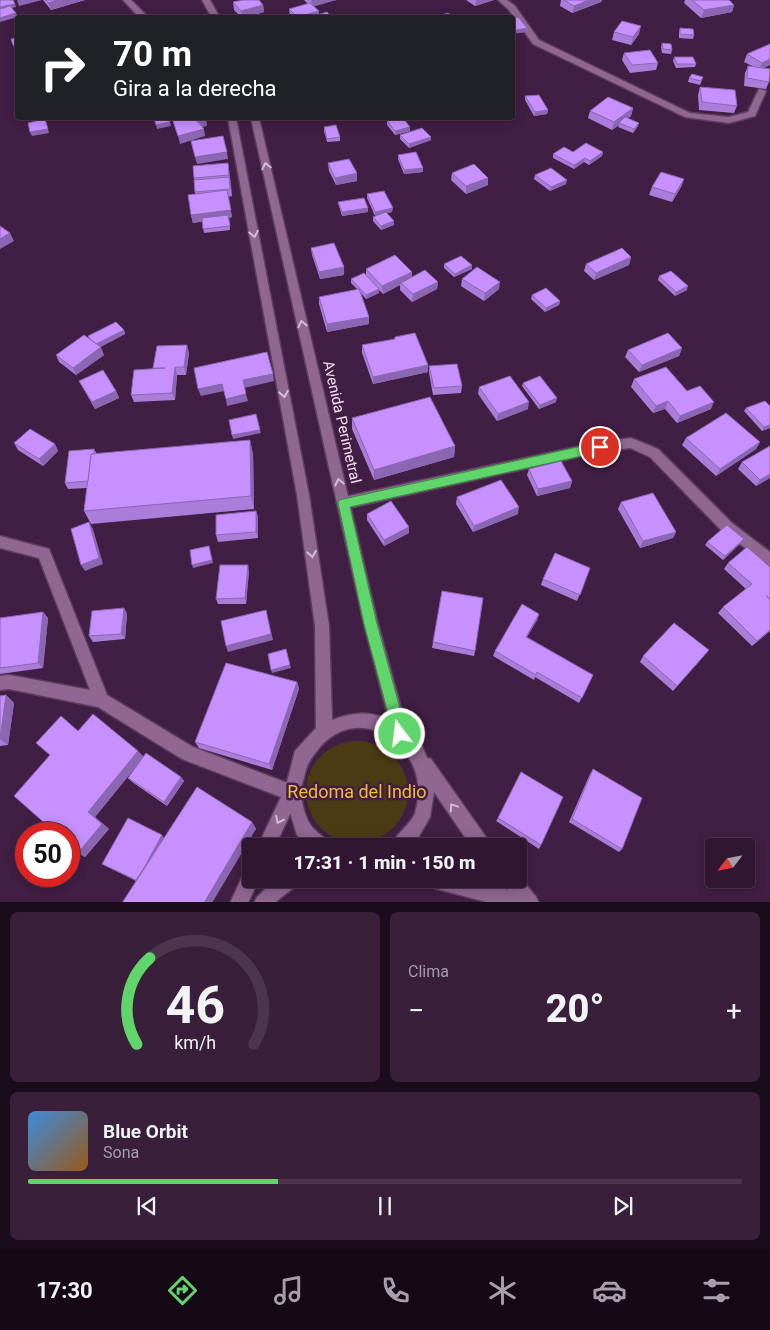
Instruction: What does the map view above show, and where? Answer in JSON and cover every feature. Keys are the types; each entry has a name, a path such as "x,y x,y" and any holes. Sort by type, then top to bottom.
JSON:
{"main road":[{"path":"127,0 142,15"},
{"path":"206,0 214,15"},
{"path":"502,0 512,8 536,42 688,115 729,120 752,114 762,91"},
{"path":"232,120 303,495 322,626 324,731"},
{"name":"Avenida Perimetral","path":"255,120 371,624 400,734"},
{"path":"344,503 600,447 631,443 654,453 727,527 770,560"},
{"path":"0,542 44,553 101,700"},
{"path":"0,683 9,682 101,700 188,753 292,794"},
{"path":"270,838 292,794 301,758 324,731 350,721 376,722 400,734 416,752 476,838"},
{"path":"408,838 422,817 426,795 425,772 416,752"},
{"path":"292,794 303,829 313,838"},
{"path":"239,902 246,888"},
{"path":"263,902 277,888"},
{"path":"469,888 524,902"},
{"path":"518,888 530,902"}],"green space":[{"name":"Redoma del Indio","path":"347,742 367,742 385,749 400,764 407,782 407,802 400,820 385,835 379,838 335,838 329,835 314,820 307,802 307,782 314,764 329,749"}],"building":[{"path":"0,0 13,0 15,4 0,7"},
{"path":"46,0 57,0 48,3"},
{"path":"259,0 263,5 241,11 233,2"},
{"path":"564,0 589,0 574,6"},
{"path":"692,0 729,0 734,5 704,10"},
{"path":"310,3 319,11 304,15 295,15 289,9"},
{"path":"10,6 16,13 0,18 0,9"},
{"path":"327,12 330,15 316,15"},
{"path":"518,17 527,28 515,30 515,18"},
{"path":"622,21 641,26 633,37 614,32"},
{"path":"680,28 693,29 694,35 680,34"},
{"path":"15,38 15,45 13,45 11,39"},
{"path":"662,43 671,44 672,50 663,49"},
{"path":"770,44 770,59 762,63 747,54"},
{"path":"650,50 658,63 632,65 624,53"},
{"path":"674,57 693,57 696,64 677,64"},
{"path":"748,66 770,69 769,82 747,78"},
{"path":"692,74 703,77 701,81 689,78"},
{"path":"700,87 735,90 737,106 702,102"},
{"path":"539,95 548,110 535,112 525,96"},
{"path":"608,97 633,108 614,122 590,111"},
{"path":"625,117 639,123 634,129 619,123"},
{"path":"45,120 48,129 30,132 28,123"},
{"path":"155,120 169,120 170,122 156,125"},
{"path":"173,120 200,120 197,121 204,129 178,136"},
{"path":"405,120 410,127 395,131 387,121"},
{"path":"336,125 340,137 327,139 324,127"},
{"path":"422,128 431,137 409,144 400,135"},
{"path":"223,136 227,152 195,157 191,141"},
{"path":"586,143 603,152 590,161 585,158 574,165 553,154 564,147 573,152"},
{"path":"416,152 423,168 404,170 398,155"},
{"path":"349,159 357,173 335,178 328,163"},
{"path":"228,163 229,175 194,178 193,166"},
{"path":"474,164 488,178 466,186 452,173"},
{"path":"551,168 567,180 551,187 535,175"},
{"path":"661,172 684,179 675,194 652,187"},
{"path":"229,177 230,189 195,192 194,180"},
{"path":"227,190 231,210 191,215 188,195"},
{"path":"384,191 393,208 375,212 367,194"},
{"path":"364,198 368,208 342,212 338,202"},
{"path":"386,212 394,221 381,226 373,217"},
{"path":"228,215 230,226 203,229 202,218"},
{"path":"0,226 10,233 0,239"},
{"path":"334,243 344,267 319,272 311,248"},
{"path":"622,248 631,257 596,273 586,264"},
{"path":"395,255 412,272 382,286 366,269"},
{"path":"461,256 472,265 455,274 444,264"},
{"path":"477,267 500,282 485,293 462,279"},
{"path":"425,270 438,282 413,294 401,283"},
{"path":"671,271 688,286 676,292 659,276"},
{"path":"364,273 379,289 366,295 351,279"},
{"path":"546,288 560,301 546,308 532,295"},
{"path":"359,289 369,317 327,324 319,297"},
{"path":"116,322 124,330 96,344 88,336"},
{"path":"415,333 428,365 373,377 362,345"},
{"path":"668,333 682,348 642,365 628,350"},
{"path":"84,335 101,347 73,368 56,355"},
{"path":"187,345 184,367 175,367 172,393 131,395 134,370 165,368 153,368 157,346"},
{"path":"267,352 273,374 243,380 246,394 226,399 222,384 198,389 194,368"},
{"path":"457,364 462,386 434,388 429,366"},
{"path":"666,367 687,391 700,386 714,402 680,416 668,401 656,406 634,379"},
{"path":"103,370 116,391 92,402 79,381"},
{"path":"510,376 529,402 498,414 479,387"},
{"path":"540,376 557,398 540,405 523,383"},
{"path":"430,397 455,446 374,470 352,418"},
{"path":"765,401 770,406 770,425 764,427 746,408"},
{"path":"726,413 760,442 720,469 686,438"},
{"path":"256,414 260,430 232,435 229,420"},
{"path":"30,429 55,444 39,459 14,443"},
{"path":"250,440 251,496 84,511 91,454"},
{"path":"770,446 770,474 760,480 742,462"},
{"path":"94,449 94,454 91,454 88,481 65,483 69,451"},
{"path":"561,461 572,481 538,489 529,469"},
{"path":"501,480 519,507 474,526 457,497"},
{"path":"653,493 676,532 643,541 621,502"},
{"path":"391,501 409,527 384,540 367,514"},
{"path":"256,511 256,532 216,535 216,515"},
{"path":"89,522 99,558 81,565 71,529"},
{"path":"727,525 744,539 725,556 707,542"},
{"path":"209,546 212,560 192,565 190,550"},
{"path":"747,547 770,567 770,599 766,595 770,600 770,630 757,641 723,607 752,584 728,563"},
{"path":"555,553 590,568 580,595 543,579"},
{"path":"220,565 248,565 245,598 216,599"},
{"path":"442,591 483,598 475,651 433,642"},
{"path":"522,604 539,614 526,637 593,675 582,698 537,672 536,675 495,651"},
{"path":"124,608 121,634 89,636 92,611"},
{"path":"266,610 271,634 226,646 221,621"},
{"path":"43,612 38,663 0,668 0,618"},
{"path":"674,623 709,650 677,686 643,656"},
{"path":"286,649 290,665 271,670 268,654"},
{"path":"226,663 297,682 269,764 195,742"},
{"path":"6,695 0,739 0,696"},
{"path":"93,714 138,751 88,812 102,824 80,851 80,822 43,822 14,796 50,755 36,743 61,716 78,731"},
{"path":"146,753 181,777 164,802 128,778"},
{"path":"593,769 642,798 622,849 572,819"},
{"path":"521,772 563,797 541,845 498,818"},
{"path":"197,787 252,822 205,902 123,902"},
{"path":"128,818 162,835 136,880 102,864"}],"route":[{"path":"400,734 371,624 344,503 600,447"}]}
